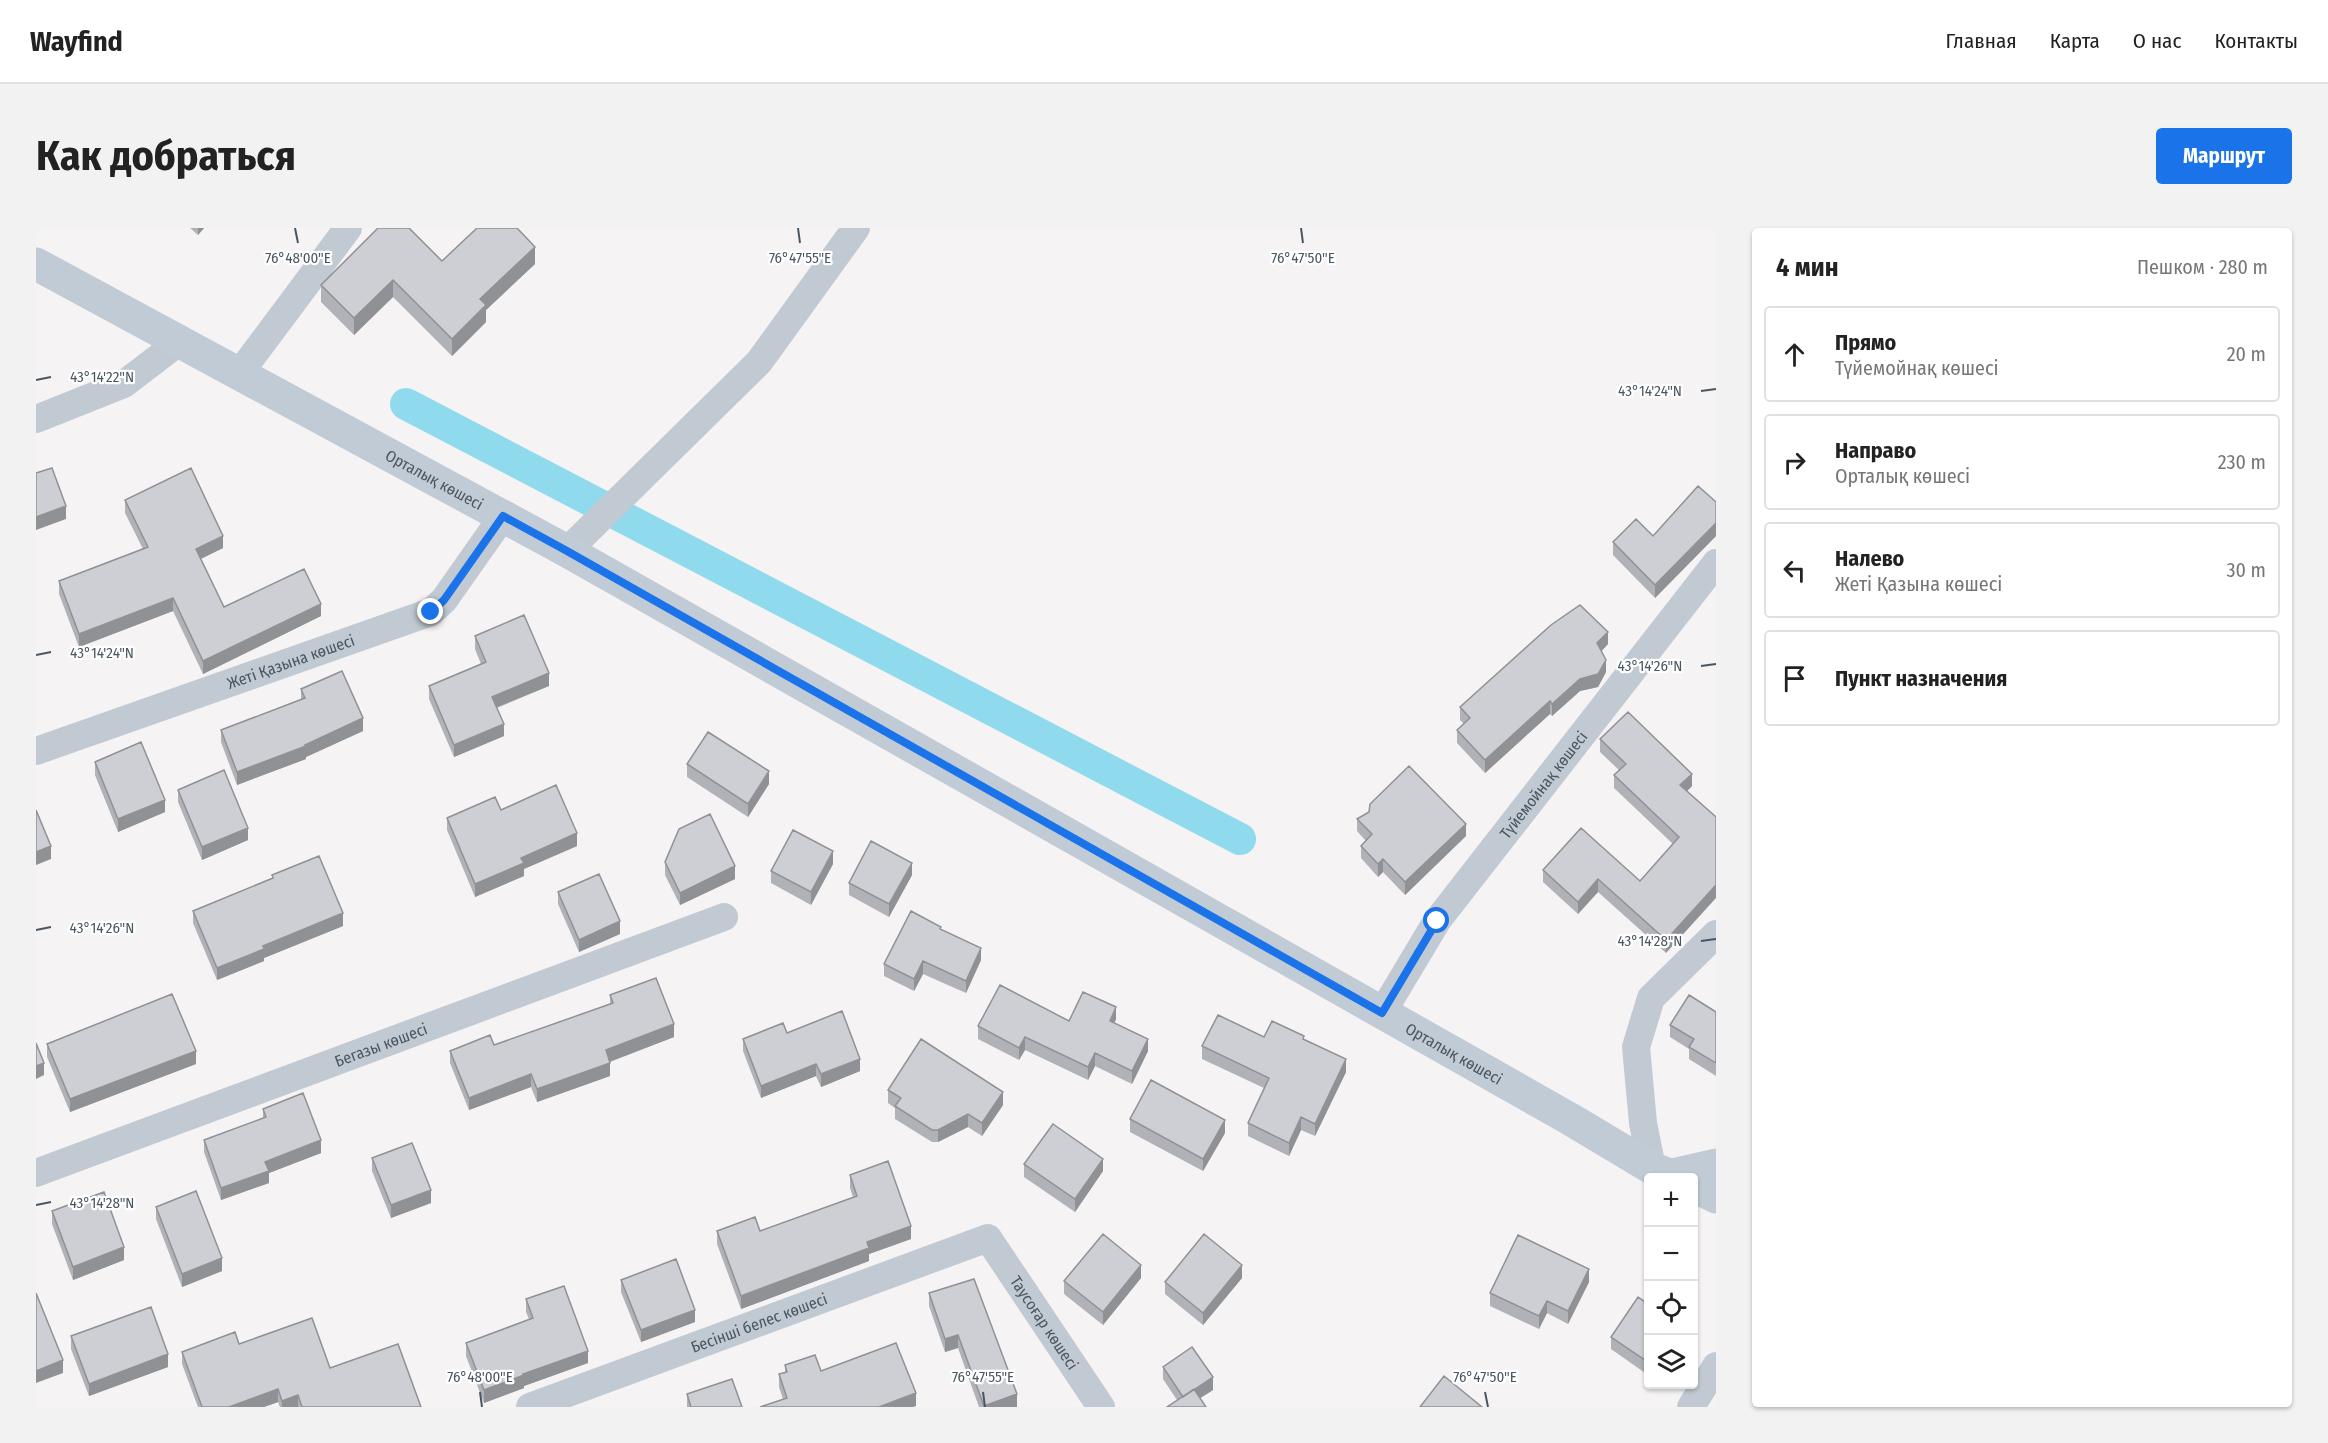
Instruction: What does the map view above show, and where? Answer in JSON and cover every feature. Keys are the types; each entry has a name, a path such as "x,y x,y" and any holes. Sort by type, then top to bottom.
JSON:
{"main road":[{"name":"Орталық көшесі","path":"36,264 567,551 1667,1173"},
{"path":"1688,1173 1716,1165"},
{"name":"Орталық көшесі","path":"1698,1188 1716,1197"}],"street":[{"path":"239,374 348,228"},
{"path":"567,551 759,362 856,228"},
{"path":"36,419 124,384 180,341"},
{"name":"Жеті Қазына көшесі","path":"36,751 431,612 444,600 503,516"},
{"name":"Түйемойнақ көшесі","path":"1382,1013 1437,921 1716,563"},
{"name":"Бегазы көшесі","path":"36,1173 724,916"},
{"path":"1672,1173 1643,1123 1636,1047 1651,998 1716,934"},
{"name":"Бесінші белес көшесі","path":"530,1407 988,1238"},
{"name":"Тауcоғар көшесі","path":"988,1238 1101,1407"},
{"path":"1691,1407 1716,1366"}],"building":[{"path":"378,228 409,228 442,261 477,228 517,228 535,247 480,299 486,305 452,339 393,280 354,318 321,285"},
{"path":"52,468 66,506 36,517 36,473"},
{"path":"191,468 223,536 196,549 224,607 304,569 321,604 203,661 173,598 79,634 59,581 148,547 125,500"},
{"path":"1698,486 1716,502 1716,523 1655,585 1613,542 1636,519 1653,536"},
{"path":"1580,605 1608,632 1597,643 1606,660 1598,674 1580,679 1552,704 1550,701 1485,760 1457,730 1470,718 1460,707 1551,625"},
{"path":"524,615 549,673 492,697 504,724 454,745 429,686 486,662 475,636"},
{"path":"342,671 363,718 306,746 237,772 221,730 305,698 301,689"},
{"path":"1628,712 1692,774 1680,785 1716,817 1716,885 1666,940 1598,879 1578,902 1543,870 1581,828 1640,881 1679,837 1614,775 1626,764 1600,739"},
{"path":"708,732 769,771 748,804 687,764"},
{"path":"141,742 165,800 118,819 95,762"},
{"path":"1409,766 1466,824 1405,882 1383,859 1378,864 1361,846 1372,834 1357,819 1369,812 1370,804"},
{"path":"224,770 248,828 202,847 178,790"},
{"path":"556,785 577,833 521,858 524,863 475,884 447,818 495,797 501,810"},
{"path":"36,810 51,846 36,852"},
{"path":"710,814 735,866 680,893 665,862 679,829"},
{"path":"793,830 833,851 811,892 771,871"},
{"path":"871,841 912,863 889,904 849,883"},
{"path":"319,856 343,913 217,968 193,911"},
{"path":"599,874 620,921 579,940 558,892"},
{"path":"911,911 941,927 940,929 981,948 966,981 923,961 914,979 884,964"},
{"path":"656,978 674,1024 606,1050 610,1063 537,1089 531,1074 469,1098 450,1051 490,1035 494,1045 613,1003 610,995"},
{"path":"1000,985 1069,1021 1083,992 1116,1007 1110,1021 1148,1039 1132,1071 1095,1053 1088,1067 1025,1037 1019,1048 978,1026"},
{"path":"172,994 196,1051 70,1099 47,1044"},
{"path":"1689,995 1716,1012 1716,1063 1689,1047 1694,1039 1670,1025"},
{"path":"842,1011 860,1059 821,1074 816,1064 761,1086 743,1039 783,1023 787,1033"},
{"path":"1218,1015 1264,1037 1272,1021 1304,1036 1303,1039 1346,1059 1315,1124 1301,1117 1289,1143 1248,1123 1269,1078 1202,1046"},
{"path":"921,1039 1003,1092 982,1123 968,1114 938,1130 932,1130 895,1106 901,1098 888,1090"},
{"path":"36,1043 44,1063 36,1066"},
{"path":"1151,1080 1225,1120 1203,1159 1130,1119"},
{"path":"303,1093 321,1140 265,1162 269,1171 221,1188 204,1140 266,1117 263,1109"},
{"path":"1053,1124 1103,1159 1075,1199 1024,1164"},
{"path":"412,1143 431,1190 391,1205 372,1158"},
{"path":"888,1161 911,1226 867,1242 869,1248 741,1296 717,1231 755,1217 760,1231 857,1196 850,1175"},
{"path":"196,1191 222,1258 182,1274 156,1207"},
{"path":"104,1192 124,1247 73,1267 52,1211"},
{"path":"1103,1234 1141,1265 1103,1312 1064,1281"},
{"path":"1204,1234 1242,1265 1203,1313 1165,1282"},
{"path":"1518,1235 1589,1269 1568,1311 1547,1301 1539,1316 1490,1293"},
{"path":"676,1259 695,1310 641,1330 621,1280"},
{"path":"974,1279 1017,1394 984,1406 958,1335 945,1339 929,1293"},
{"path":"564,1286 588,1351 484,1390 466,1343 533,1318 526,1299"},
{"path":"36,1293 63,1360 36,1371"},
{"path":"1638,1297 1644,1301 1644,1359 1611,1337"},
{"path":"151,1307 168,1354 89,1384 71,1336"},
{"path":"312,1318 330,1368 398,1344 421,1407 302,1407 298,1395 282,1401 278,1389 229,1407 202,1407 182,1352 235,1332 239,1344"},
{"path":"896,1343 916,1393 879,1407 760,1407 787,1398 779,1374 787,1372 785,1365 815,1355 821,1371"},
{"path":"1192,1347 1213,1377 1183,1397 1163,1367"},
{"path":"1444,1376 1482,1407 1420,1407"},
{"path":"732,1379 742,1407 691,1407 687,1394"},
{"path":"1194,1389 1206,1407 1167,1407"}],"waterway":[{"path":"406,404 1240,839"}],"route":[{"path":"431,612 444,600 503,516 1382,1013 1437,921"}]}
